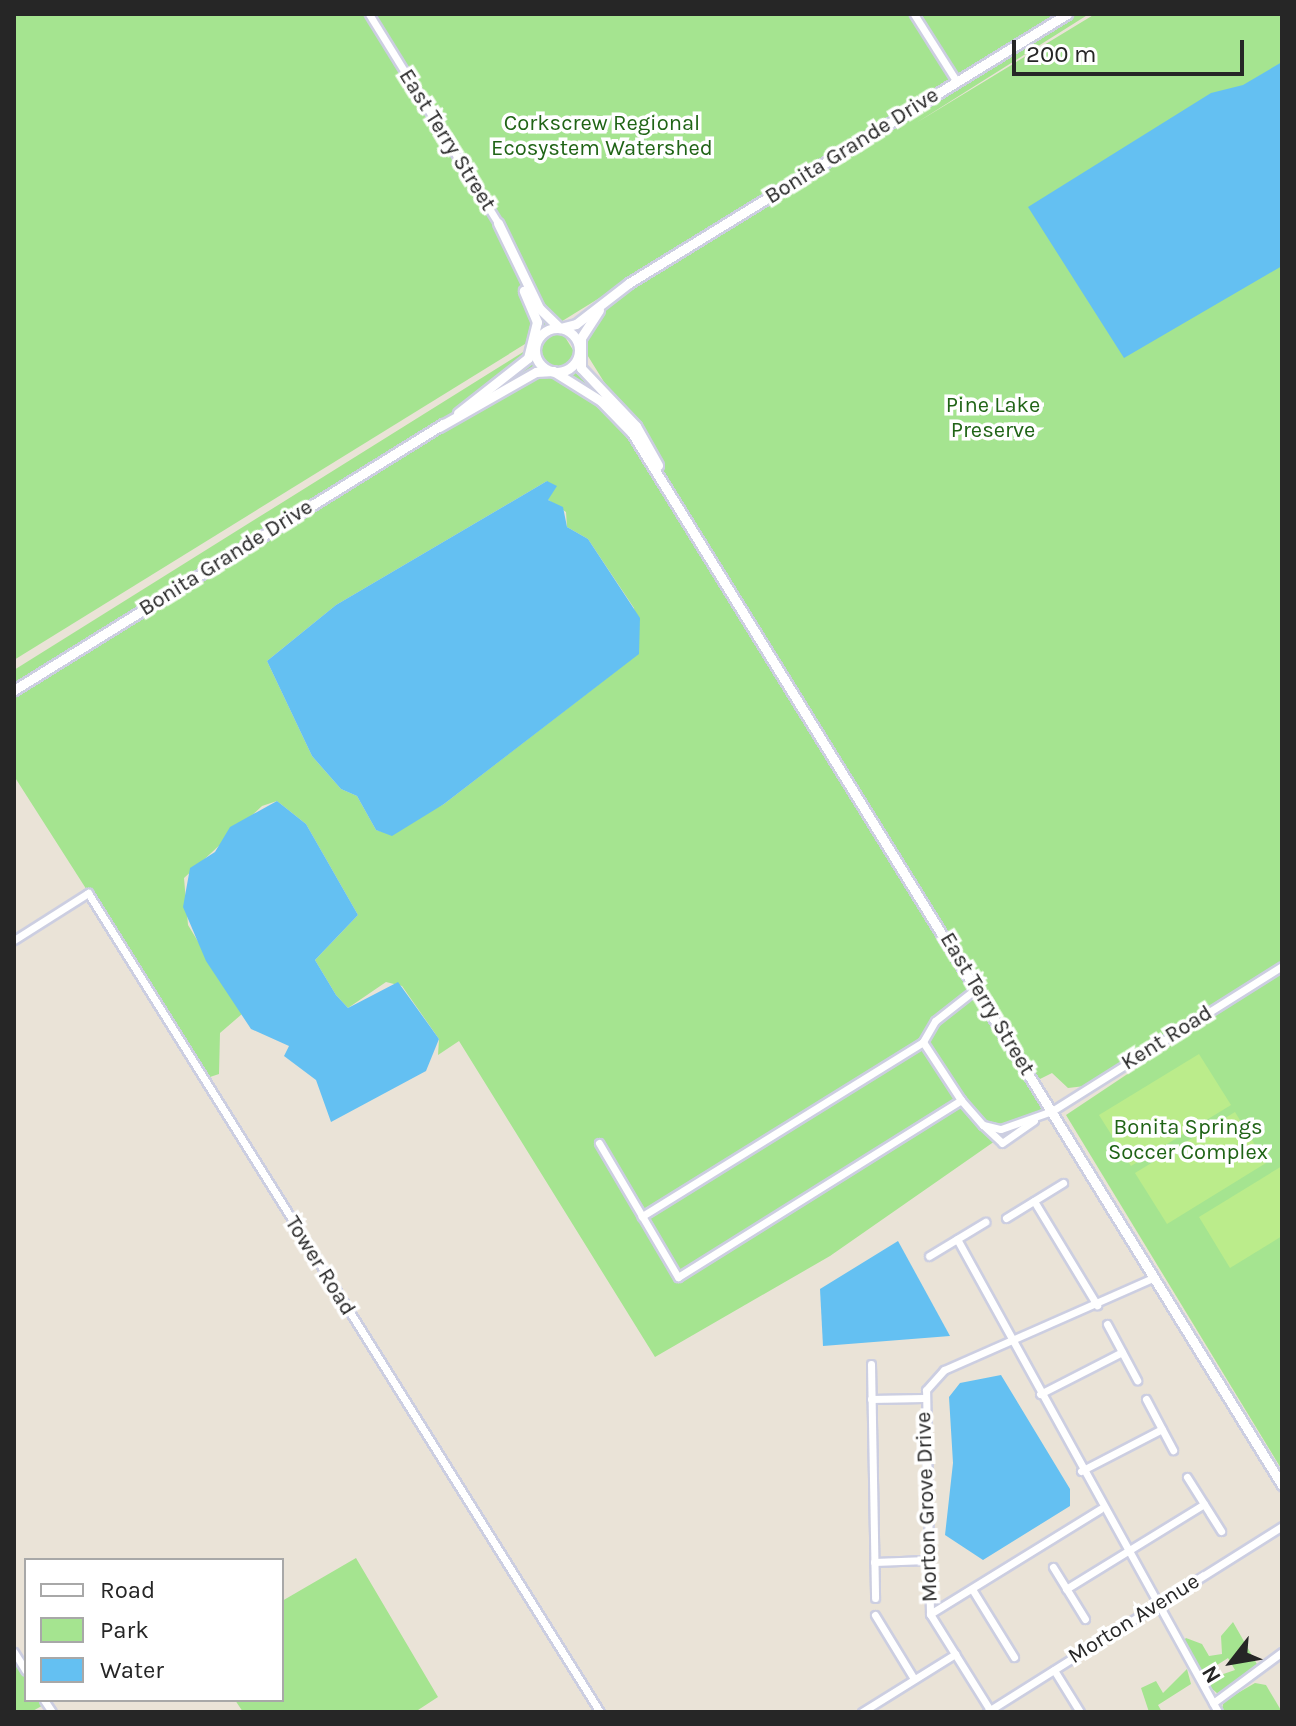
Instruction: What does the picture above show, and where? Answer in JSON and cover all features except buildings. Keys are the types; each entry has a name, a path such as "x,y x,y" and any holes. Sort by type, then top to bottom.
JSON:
{"street":[{"name":"East Terry Street","path":"369,14 498,223 518,269 537,340"},
{"path":"914,14 957,82"},
{"name":"Bonita Grande Drive","path":"560,328 632,280 1067,14"},
{"name":"East Terry Street","path":"518,269 560,328"},
{"name":"Bonita Grande Drive","path":"579,351 593,317 632,280"},
{"path":"560,328 572,334 579,351 570,367 553,371 536,358 537,340 560,328"},
{"name":"Bonita Grande Drive","path":"439,427 513,376 537,340"},
{"name":"East Terry Street","path":"579,351 584,374 636,426 689,524"},
{"name":"East Terry Street","path":"553,371 620,419 689,524 1282,1485"},
{"name":"Bonita Grande Drive","path":"14,690 439,427 536,372 553,371"},
{"name":"Tower Road","path":"14,940 88,893 600,1712"},
{"name":"Kent Road","path":"992,1139 1002,1143 1282,966"},
{"path":"642,1216 923,1042 935,1021 978,988"},
{"path":"923,1042 961,1100 992,1139"},
{"path":"599,1143 678,1277 961,1100"},
{"path":"983,1125 996,1127 1034,1121"},
{"path":"992,1139 996,1127"},
{"path":"1006,1218 1063,1183"},
{"path":"1034,1201 1097,1305"},
{"path":"929,1256 985,1222"},
{"path":"957,1239 1154,1607 1218,1712"},
{"name":"Morton Grove Drive","path":"988,1711 930,1614 924,1398 944,1370 1153,1278"},
{"path":"1107,1324 1137,1380"},
{"path":"1040,1394 1122,1352"},
{"path":"871,1364 875,1598"},
{"path":"871,1399 924,1398"},
{"path":"1146,1399 1173,1450"},
{"path":"1081,1471 1162,1429"},
{"path":"1187,1477 1221,1531"},
{"path":"1066,1589 1204,1504"},
{"path":"930,1614 1100,1509"},
{"name":"Morton Avenue","path":"988,1711 1282,1526"},
{"path":"874,1562 927,1560"},
{"path":"1053,1567 1085,1619"},
{"path":"972,1589 1014,1657"},
{"path":"875,1615 914,1679"},
{"path":"1213,1703 1282,1652"},
{"path":"862,1712 955,1654"},
{"path":"1054,1670 1080,1712"}],"green space":[{"name":"Corkscrew Regional Ecosystem Watershed","path":"14,14 1059,14 14,660"},
{"name":"Pine Lake Preserve","path":"1075,14 1089,14 916,123 1095,14 1282,14 1282,962 1194,1021 1170,1025 1168,1034 1085,1086 1068,1088 1052,1073 1038,1080 568,324"},
{"path":"560,329 1044,1107 830,1256 655,1357 459,1041 438,1055 439,1039 402,986 386,982 348,1008 336,995 315,960 358,915 306,824 277,801 262,806 184,878 188,925 242,1014 220,1033 219,1074 207,1078 14,776 14,670","holes":["547,481 547,499 566,512 567,527 588,539 634,608 638,654 444,804 387,833 376,830 357,796 341,789 312,756 267,661 336,605"]},
{"name":"Bonita Springs Soccer Complex","path":"1282,971 1282,1470 1066,1115"},
{"path":"1199,1054 1231,1105 1131,1166 1099,1115"},
{"path":"1235,1112 1266,1163 1167,1224 1135,1173"},
{"path":"1282,1166 1282,1236 1230,1268 1199,1217"},
{"path":"356,1558 438,1697 415,1712 243,1712 236,1702 284,1702 284,1600"},
{"path":"1233,1622 1258,1666 1218,1694 1203,1681 1235,1670 1228,1658 1200,1676 1180,1644 1186,1638 1202,1644 1209,1656 1222,1654 1221,1636"},
{"path":"14,1649 24,1666 24,1702 47,1703 31,1712 14,1712"},
{"path":"1187,1669 1191,1684 1158,1705 1162,1712 1149,1712 1141,1688 1156,1681 1163,1693"},
{"path":"1255,1683 1266,1685 1282,1712 1221,1712 1224,1701"}],"water":[{"path":"1282,62 1282,266 1124,358 1028,207 1211,93 1243,85"},
{"path":"547,481 557,486 548,500 563,507 567,527 588,539 640,618 639,654 444,804 392,836 376,830 357,796 341,789 312,756 267,661 336,605"},
{"path":"277,801 306,824 358,915 315,960 336,995 348,1008 398,982 439,1039 426,1071 331,1122 316,1080 284,1056 289,1046 251,1029 206,961 183,907 190,868 215,852 230,827"},
{"path":"898,1241 950,1336 823,1346 820,1289"},
{"path":"1001,1375 1070,1489 1070,1506 983,1560 945,1535 953,1463 949,1397 960,1383"}]}
